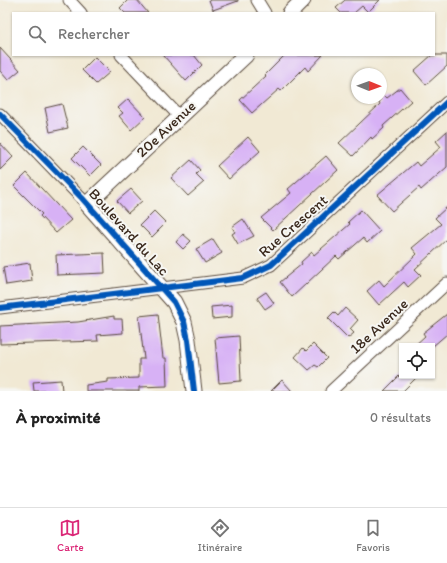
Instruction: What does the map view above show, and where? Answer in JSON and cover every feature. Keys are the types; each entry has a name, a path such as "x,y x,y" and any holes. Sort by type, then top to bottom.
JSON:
{"street":[{"path":"69,0 80,12"},
{"path":"258,0 264,12"},
{"path":"291,12 303,0"},
{"path":"123,56 180,117"},
{"name":"20e Avenue","path":"87,204 245,56"},
{"name":"Rue Crescent","path":"0,308 243,278 271,265 447,102"},
{"name":"Boulevard du Lac","path":"0,114 87,204 174,302 184,322 188,340 194,391"},
{"name":"18e Avenue","path":"331,391 447,282"}],"building":[{"path":"128,0 137,0 147,12 124,12 120,8"},
{"path":"209,0 238,0 238,1 213,10"},
{"path":"345,0 380,0 368,12 362,6 355,12 340,12 336,8"},
{"path":"0,48 20,70 8,80 0,71"},
{"path":"447,55 447,66 426,85 414,71 431,56"},
{"path":"164,56 195,56 202,65 186,81"},
{"path":"284,56 322,56 308,71 305,67 281,91 279,89 252,113 240,100 266,76 265,75"},
{"path":"95,57 110,72 96,84 82,70"},
{"path":"400,88 411,101 383,126 384,128 372,139 371,137 353,156 339,143 380,104 387,104 387,98"},
{"path":"128,99 145,117 131,130 119,116 123,113 118,108"},
{"path":"62,104 68,128 50,132 45,108"},
{"path":"447,131 447,167 421,190 419,187 392,211 377,195 416,162 419,166 441,147 436,141"},
{"path":"248,137 260,151 229,179 217,166"},
{"path":"0,143 13,157 0,170"},
{"path":"83,147 101,165 90,176 72,158"},
{"path":"326,156 338,170 273,230 261,218 291,193 288,189"},
{"path":"191,160 200,170 196,174 204,182 188,196 171,178"},
{"path":"27,173 71,220 56,233 40,216 42,214 14,186"},
{"path":"131,189 142,201 128,213 117,201"},
{"path":"447,207 447,239 415,269 421,275 408,287 404,282 379,305 367,291 379,280 384,286 417,254 412,248 441,224 435,218"},
{"path":"361,210 380,231 367,243 363,238 339,259 336,256 292,297 280,282 302,264 301,262 312,252 314,255 350,224 348,222"},
{"path":"154,211 166,223 152,237 140,225"},
{"path":"243,219 254,236 238,244 232,234 235,232 232,227"},
{"path":"183,234 191,241 183,249 176,242"},
{"path":"213,239 222,253 205,263 196,249"},
{"path":"104,253 105,273 57,275 56,255"},
{"path":"30,263 32,281 6,285 3,267"},
{"path":"266,292 274,303 265,309 257,298"},
{"path":"232,305 232,317 212,319 211,307"},
{"path":"345,308 358,320 350,329 354,333 348,338 328,318 334,312 338,316"},
{"path":"158,314 163,358 166,358 167,386 139,387 139,391 86,391 86,385 108,382 108,379 139,378 139,359 144,359 139,316"},
{"path":"447,314 447,334 435,344 435,343 417,343 425,336 423,333"},
{"path":"114,316 114,319 122,319 123,333 97,335 98,341 0,344 0,326 78,322"},
{"path":"239,336 241,381 219,383 215,338"},
{"path":"313,344 327,358 318,367 315,365 309,370 295,357 303,348 306,351"},
{"path":"399,376 399,379 415,379 403,391 384,391"},
{"path":"61,380 62,391 34,391 33,382"},
{"path":"282,380 292,391 271,391"}],"cycle path":[{"path":"0,308 243,278 271,265 447,102"},
{"path":"0,114 82,198 174,302 184,322 188,340 194,391"}]}
